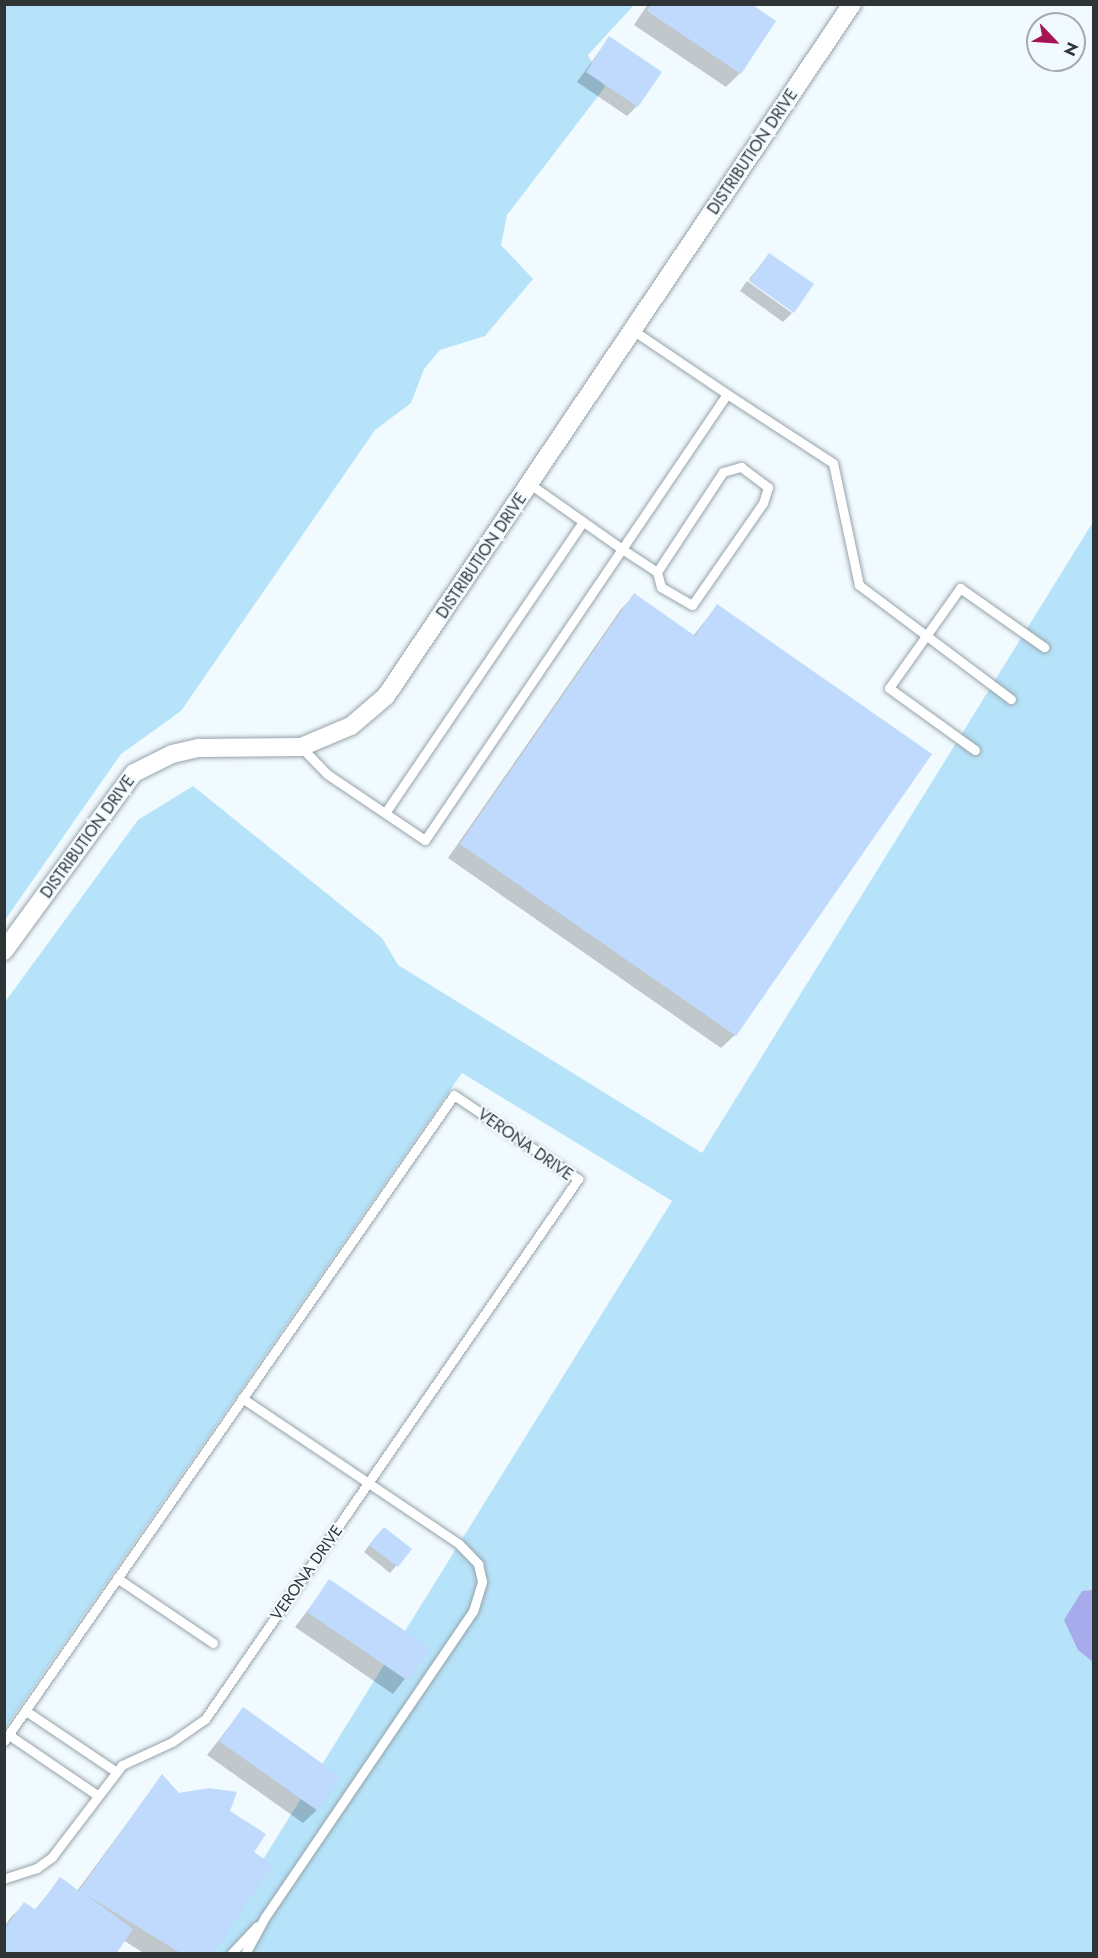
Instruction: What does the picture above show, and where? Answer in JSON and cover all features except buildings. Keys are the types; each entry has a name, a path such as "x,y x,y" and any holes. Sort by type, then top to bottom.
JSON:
{"street":[{"name":"DISTRIBUTION DRIVE","path":"4,951 134,773 172,754 199,748 301,747 351,726 386,696 634,331 852,4"}],"lane":[{"path":"634,331 833,463 859,585 926,638 1011,699"},
{"path":"301,747 327,774 425,840 728,394"},
{"path":"530,484 657,572 661,587 692,605 763,503 768,487 741,467 723,472 657,572"},
{"path":"385,813 583,522"},
{"path":"975,750 889,688 960,588 1044,647"},
{"name":"VERONA DRIVE","path":"4,1879 37,1868 52,1857 115,1772 138,1755 172,1742 205,1719 578,1179 454,1095 7,1738"},
{"path":"242,1398 467,1551 481,1573 481,1592 473,1611 265,1917 245,1953"},
{"path":"117,1578 213,1643"},
{"path":"26,1711 115,1772"},
{"path":"7,1738 97,1795"},
{"path":"231,1953 265,1917"}],"shaded area":[{"path":"5,5 634,5 588,55 605,87 507,215 501,245 533,279 485,336 440,350 424,369 411,403 375,430 181,711 121,754 5,920"},
{"path":"1093,522 1093,1953 205,1953 672,1201 462,1073 5,1728 5,1002 138,820 193,786 382,938 398,965 702,1153"}],"water":[{"path":"1094,1590 1093,1662 1078,1650 1064,1620 1082,1591"}]}
